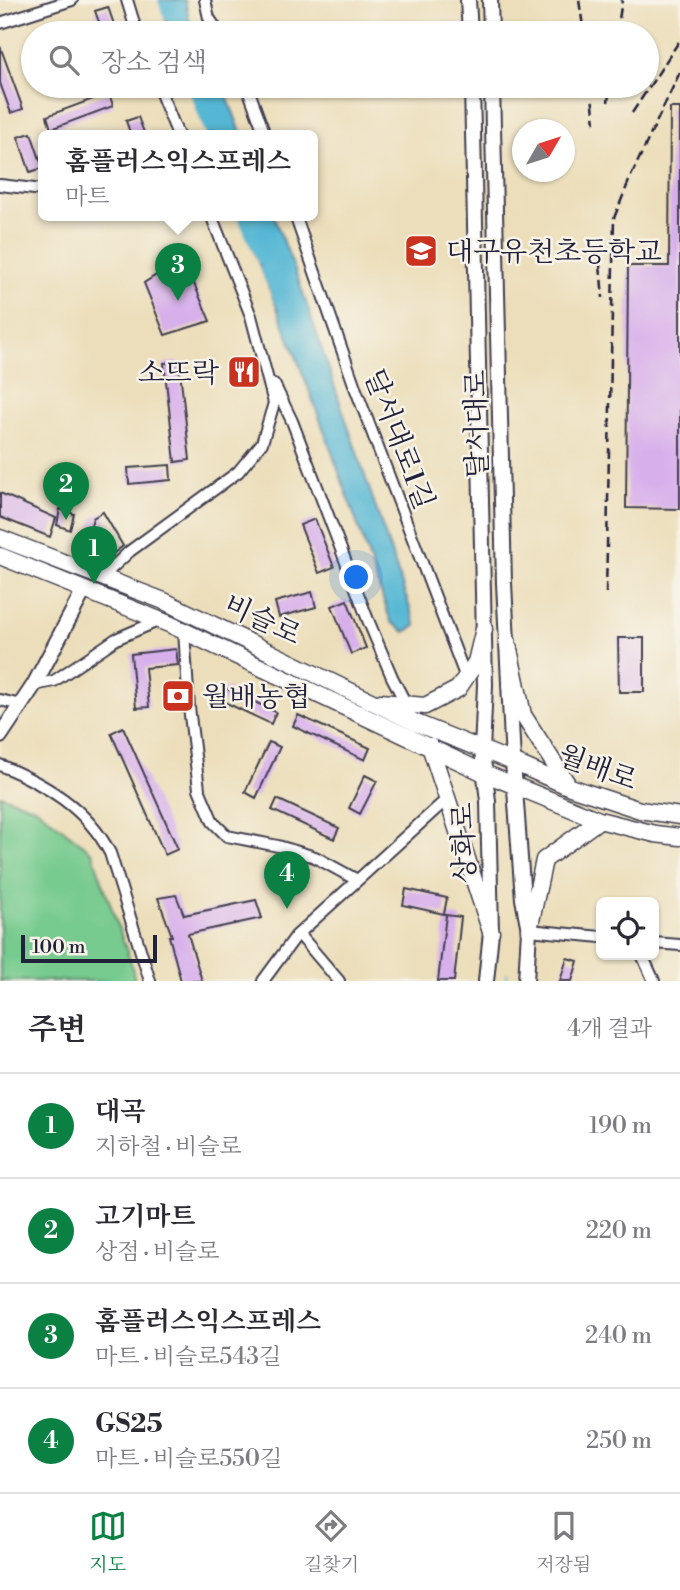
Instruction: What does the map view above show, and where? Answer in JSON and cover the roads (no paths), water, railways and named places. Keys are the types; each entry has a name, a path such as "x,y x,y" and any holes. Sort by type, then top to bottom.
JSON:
{"main road":[{"path":"468,0 469,21"},
{"path":"490,0 491,21"},
{"name":"달서대로","path":"472,98 485,703"},
{"name":"달서대로","path":"492,98 507,640 507,759"},
{"name":"비슬로","path":"0,538 164,601 371,701 482,751 507,759"},
{"name":"비슬로","path":"0,556 160,620 484,773"},
{"path":"0,736 34,685 84,590"},
{"path":"371,701 425,706 458,689 476,663 484,629"},
{"path":"507,640 523,715 570,787"},
{"name":"상화로","path":"485,703 482,751 488,801 491,932 486,981"},
{"path":"430,746 491,932"},
{"name":"상화로","path":"507,759 515,786 523,900 530,930 526,981"},
{"name":"월배로","path":"507,759 570,787 640,810 680,816"},
{"name":"월배로","path":"484,773 599,820 655,834 680,837"},
{"name":"월배로","path":"530,930 544,860 599,820"}],"street":[{"path":"0,23 72,0"},
{"path":"127,0 133,21"},
{"path":"205,0 211,21"},
{"path":"163,98 176,130"},
{"path":"251,98 263,130"},
{"path":"0,185 38,189"},
{"path":"101,578 131,551 238,472 262,443 274,403 251,316 213,221"},
{"name":"달서대로1길","path":"297,221 353,380 466,678"},
{"path":"263,360 297,432 347,568 404,703 434,729"},
{"path":"34,685 54,681 116,639 160,620"},
{"name":"비슬로","path":"184,631 189,707 199,789 213,822 227,836 278,846 315,858 357,880"},
{"path":"0,701 21,705"},
{"path":"0,765 75,806 100,834 110,853 150,981"},
{"path":"263,981 299,933 447,799"},
{"path":"530,930 596,937"},
{"path":"299,933 339,981"},
{"path":"659,943 680,945"},
{"path":"644,960 654,981"}],"water":[{"path":"159,0 185,0 189,21 166,21"},
{"path":"193,98 228,98 240,130 205,130"},
{"path":"241,221 275,221 296,273 416,626 405,632 391,622 300,366"}],"waterway":[{"path":"159,0 165,17"},
{"path":"194,98 205,130"},
{"path":"241,221 259,262"},
{"path":"261,268 277,304"},
{"path":"280,310 289,333"},
{"path":"506,981 507,974"}],"railway":[{"path":"579,0 582,21"},
{"path":"619,21 622,0"},
{"path":"659,72 680,40"},
{"path":"606,593 614,218 680,72"},
{"path":"592,98 595,123"},
{"path":"608,98 608,102"},
{"path":"632,113 642,98"},
{"path":"600,265 603,298"}],"place":[{"name":"대구유천초등학교","path":"421,251"},
{"name":"홈플러스익스프레스","path":"178,301"},
{"name":"소뜨락","path":"244,372"},
{"name":"고기마트","path":"66,520"},
{"name":"대곡","path":"94,584"},
{"name":"월배농협","path":"178,696"},
{"name":"GS25","path":"287,909"}]}
